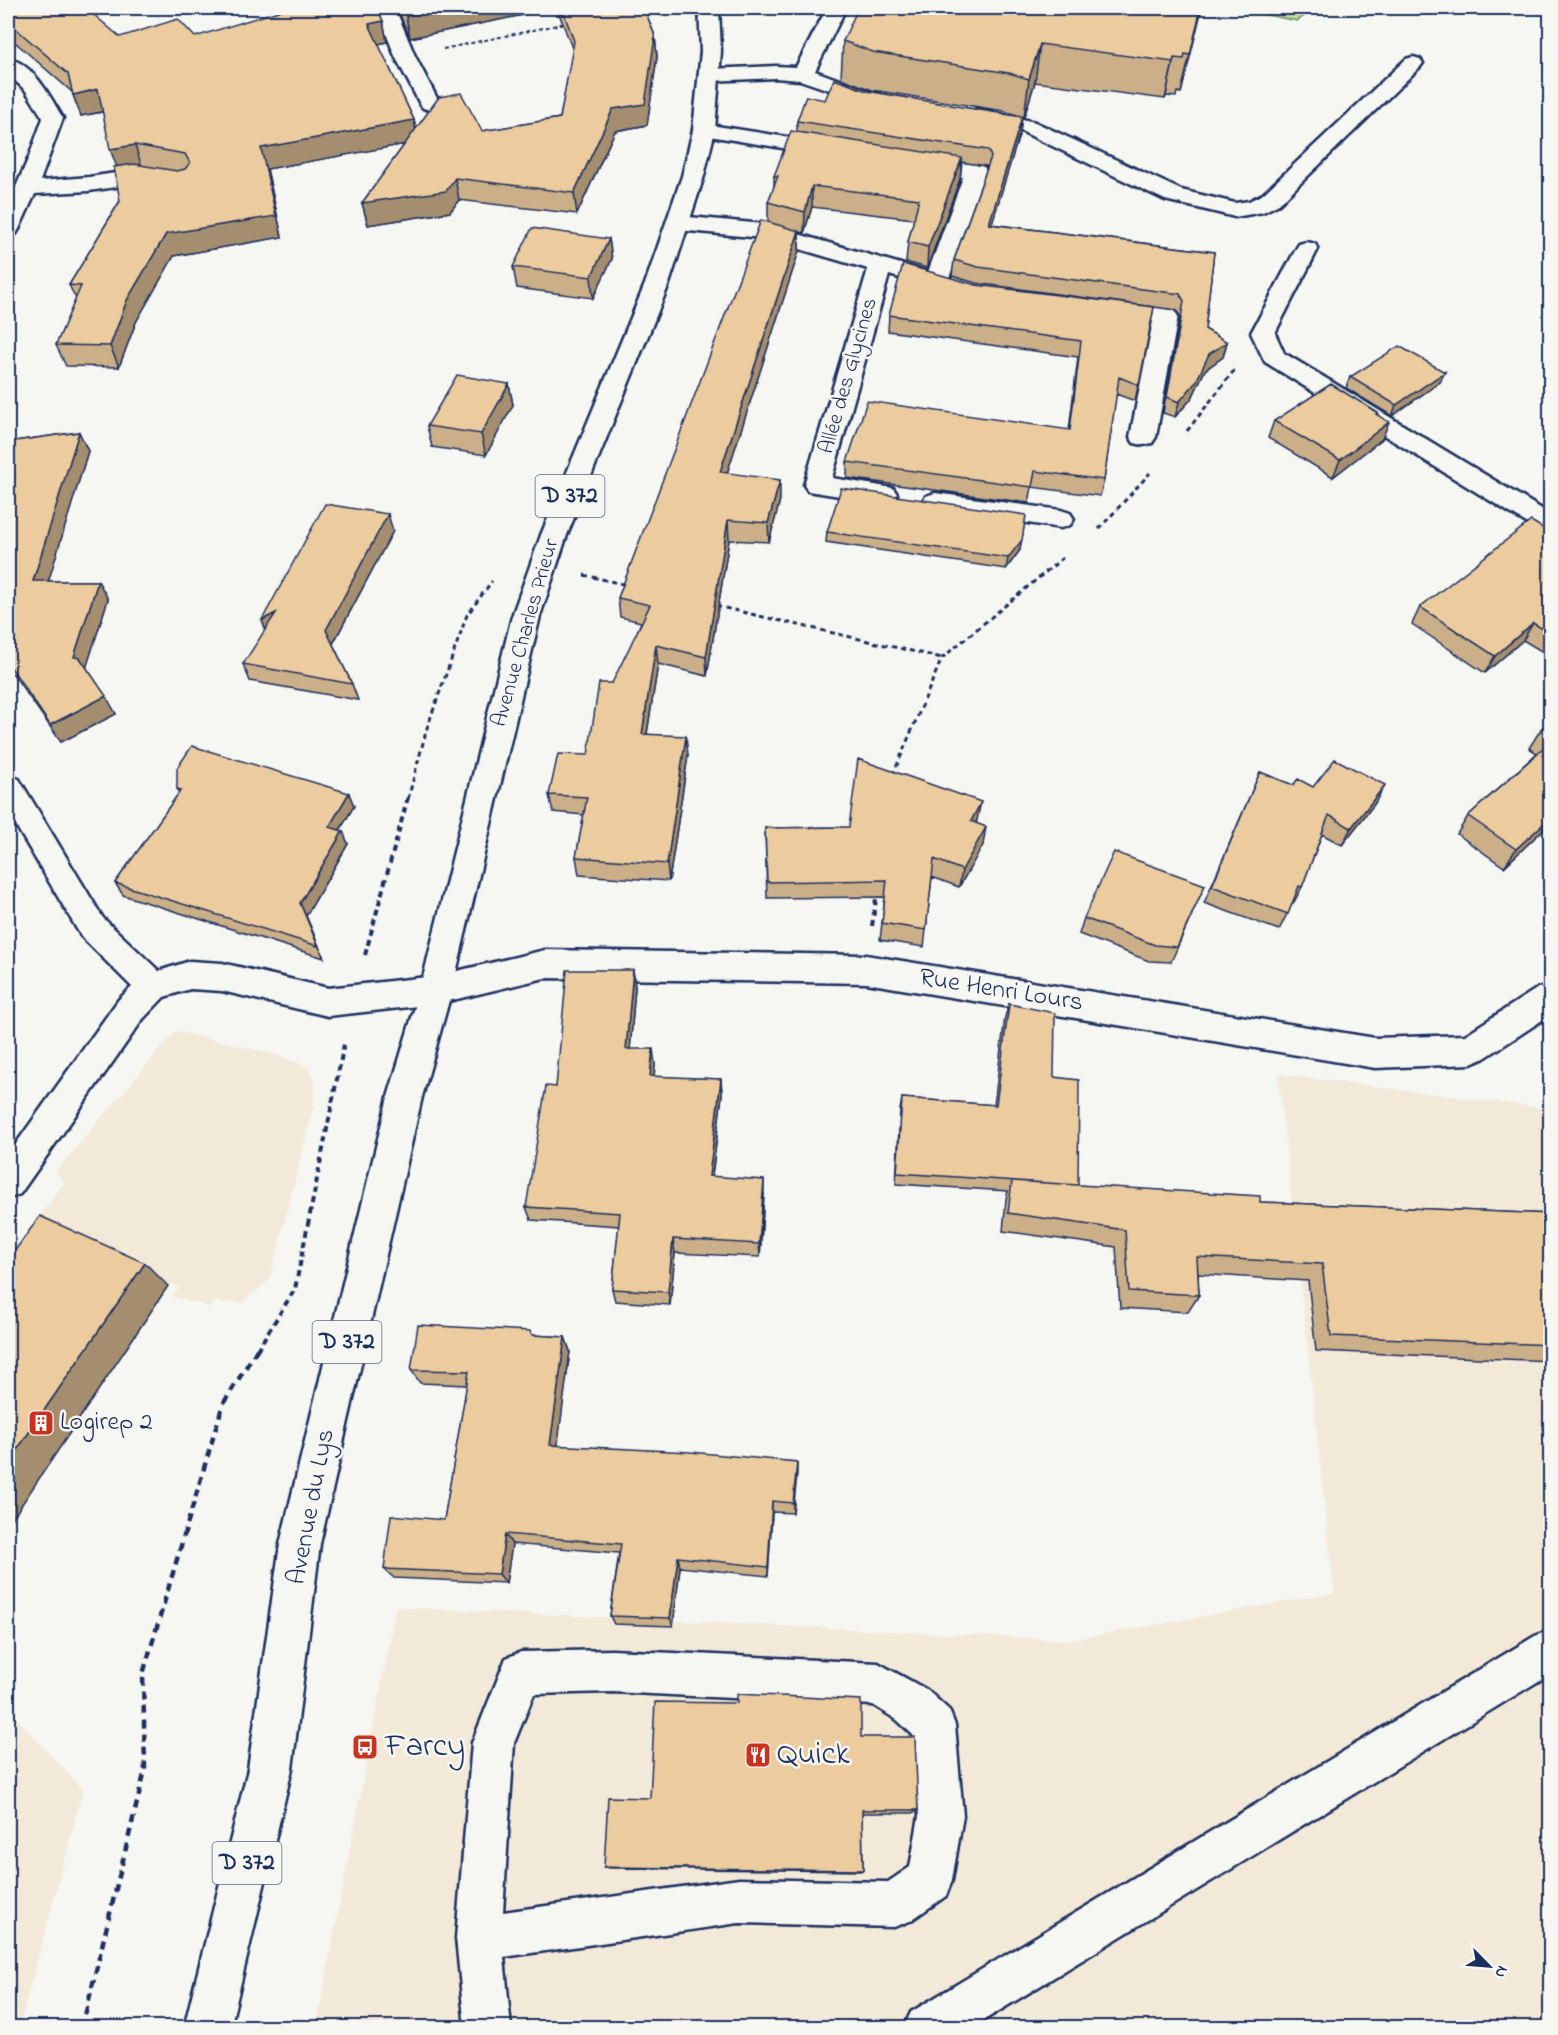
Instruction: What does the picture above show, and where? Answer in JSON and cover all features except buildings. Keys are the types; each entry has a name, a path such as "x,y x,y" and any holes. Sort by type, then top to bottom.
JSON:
{"street":[{"path":"385,8 405,56 430,104"},
{"name":"Avenue Charles Prieur","path":"436,990 526,616 543,565 657,284 693,176 704,130 711,51 709,8"},
{"path":"803,74 836,8"},
{"path":"958,112 1004,119 1028,126 1173,195 1235,210 1255,207 1272,199 1413,63"},
{"path":"8,64 34,87 53,118 40,157 8,229"},
{"path":"709,75 775,72 803,74 867,98 890,101"},
{"path":"704,130 850,153"},
{"path":"896,160 976,172 936,282"},
{"path":"27,188 89,184 142,176 184,183"},
{"path":"678,223 764,231 965,289"},
{"path":"1307,249 1263,333 1274,357 1551,526"},
{"name":"Allée des Glycines","path":"880,266 817,485 1061,519"},
{"path":"1087,306 1166,316 1143,437"},
{"path":"8,787 92,927 153,987 131,1009 8,1183"},
{"name":"Rue Henri Lours","path":"153,987 190,975 222,977 328,1002 436,990 545,964 866,969 1375,1053 1471,1050 1551,998"},
{"name":"Avenue du Lys","path":"207,2028 270,1769 300,1544 405,1096 436,990"},
{"path":"927,2028 1551,1651"},
{"path":"479,1938 739,1901 894,1905 930,1880 940,1816 934,1725 912,1705 878,1684 612,1671 521,1673 493,1743 479,1938 488,2028"}],"path":[{"path":"405,56 573,22"},
{"path":"1181,438 1263,333"},
{"path":"1098,529 1152,471"},
{"path":"892,785 893,774 942,658 1071,552"},
{"path":"543,565 633,586"},
{"path":"712,605 942,658"},
{"path":"866,969 877,888"},
{"path":"82,2028 145,1770 143,1674 223,1404 295,1289 334,1091"}],"shaded area":[{"path":"176,1031 281,1056 308,1068 315,1085 313,1109 270,1279 242,1303 213,1302 210,1307 172,1296 179,1288 171,1284 8,1525 8,1260 64,1183 55,1172"},
{"path":"1278,1074 1550,1109 1550,2027 316,2028 396,1607 1069,1640 1334,1593"},
{"path":"8,1709 83,1790 19,2028 8,2027"}],"green space":[{"path":"1232,8 1316,8 1297,21"}],"place":[{"name":"Logirep 2","path":"41,1423"},
{"name":"Farcy","path":"365,1747"},
{"name":"Quick","path":"758,1755"}]}
